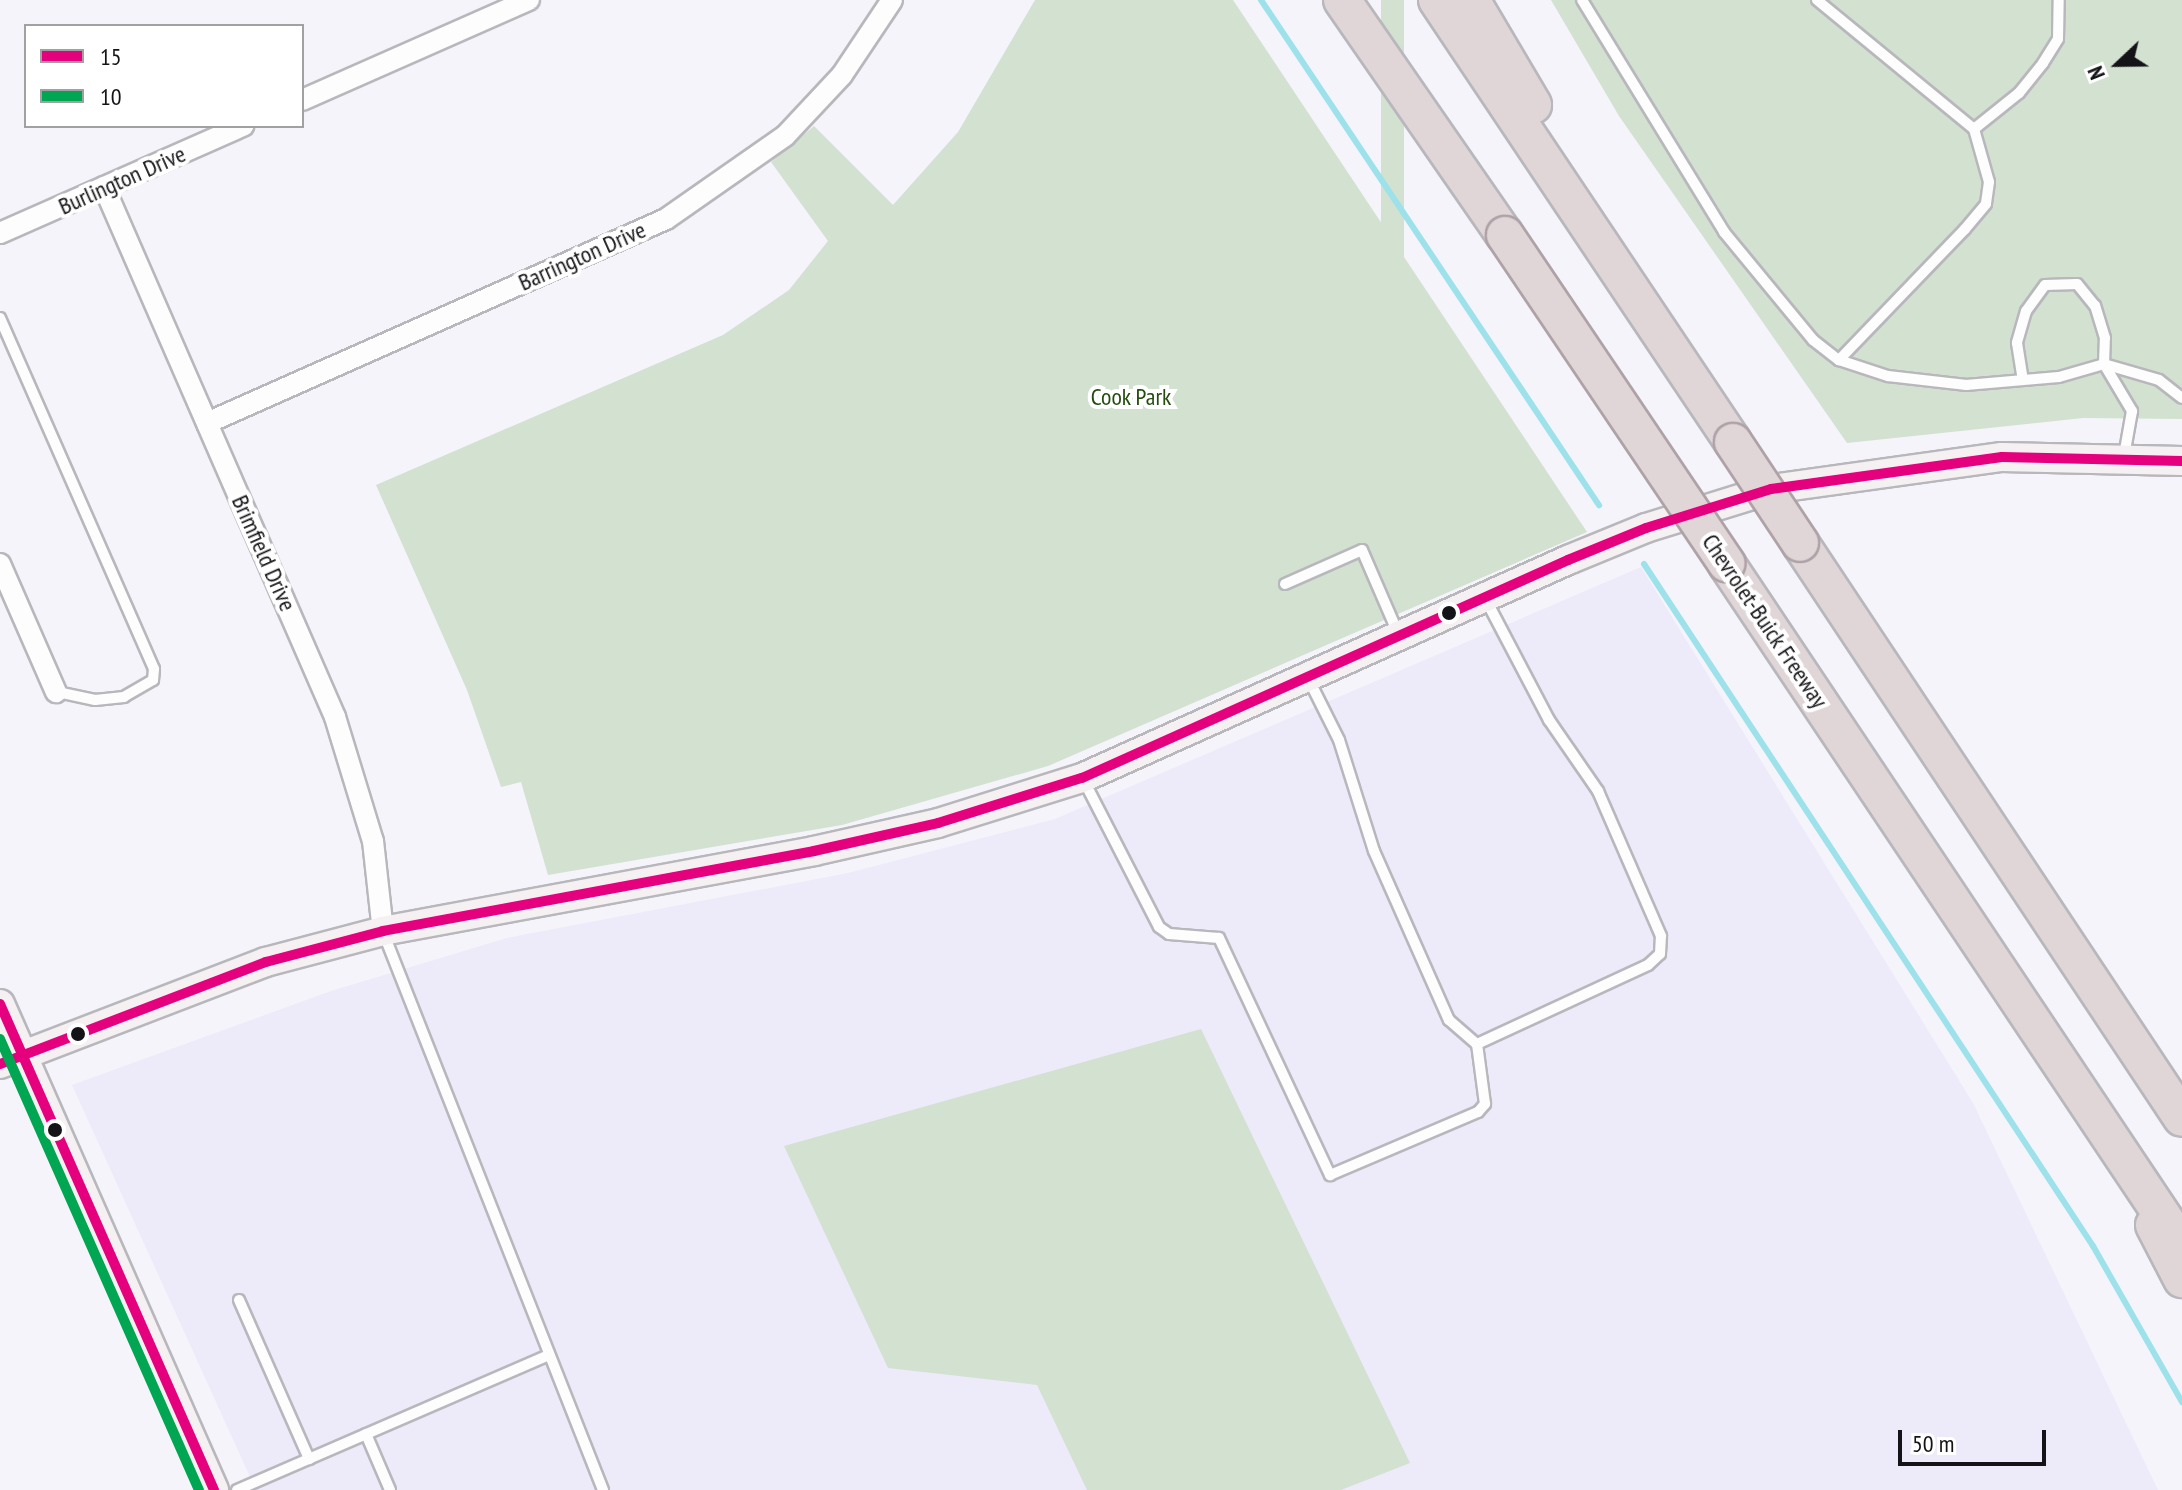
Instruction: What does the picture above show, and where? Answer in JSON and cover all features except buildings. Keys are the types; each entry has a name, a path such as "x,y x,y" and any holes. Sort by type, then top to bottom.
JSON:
{"highway":[{"name":"Chevrolet-Buick Freeway","path":"1342,0 1505,235 2182,1245"},
{"path":"1437,0 2182,1118"},
{"path":"1471,0 1677,357"},
{"path":"2108,1135 2182,1279"}],"street":[{"path":"304,99 529,0"},
{"name":"Barrington Drive","path":"207,423 666,219 785,136 842,75 892,0"},
{"name":"Burlington Drive","path":"0,233 238,128"},
{"name":"Brimfield Drive","path":"104,187 335,717 373,841 383,931"},
{"path":"11,1059 266,962 383,931 830,847 938,823 1082,778 1484,596 1646,528 1807,481 2002,457 2124,457 2182,461"},
{"path":"0,564 56,692"},
{"path":"0,1004 11,1059 214,1490"}],"lane":[{"path":"1582,0 1724,232 1813,340 1839,360 1888,376 1966,385 2059,377 2104,364 2159,380 2182,396"},
{"path":"1817,0 1974,129 1989,182 1986,204 1839,360"},
{"path":"1974,129 2019,93 2043,63 2058,39 2059,0"},
{"path":"2023,380 2017,343 2026,311 2045,285 2077,284 2095,306 2105,338 2104,364 2132,411 2124,457"},
{"path":"0,318 154,669 153,680 124,697 95,700 56,692"},
{"path":"1285,584 1362,550 1399,635"},
{"path":"1477,1044 1648,965 1660,954 1661,936 1598,791 1549,720 1484,596"},
{"path":"1082,778 1159,927 1169,934 1219,938 1330,1175 1478,1112 1485,1104 1477,1044 1449,1020 1374,851 1339,740 1307,676"},
{"path":"383,931 546,1356 603,1490"},
{"path":"239,1300 309,1459"},
{"path":"237,1490 546,1356"},
{"path":"366,1434 390,1490"}],"shaded area":[{"path":"1641,567 1973,1103 2158,1490 256,1490 72,1085 331,991 507,938 848,873 1055,819"}],"green space":[{"name":"Cook Park","path":"1035,0 1233,0 1587,532 1048,766 842,825 548,875 521,782 501,787 467,690 376,485 723,335 789,290 828,241 771,162 814,126 893,205 958,132"},
{"path":"1381,0 1404,0 1404,547 1381,547"},
{"path":"1551,0 2182,0 2182,419 2083,418 1847,443 1619,116"},
{"path":"1201,1029 1410,1463 1341,1490 1087,1490 1037,1385 888,1368 784,1146"}],"waterway":[{"path":"1261,0 1599,505"},
{"path":"1644,564 2093,1246 2182,1402"}],"transit line":[{"name":"15","path":"0,1064 266,962 383,931 814,851 938,823 1082,778 1568,560 1646,528 1771,489 2002,457 2182,461"},
{"name":"15","path":"0,1004 214,1490"},
{"name":"10","path":"0,1039 199,1490"}]}
